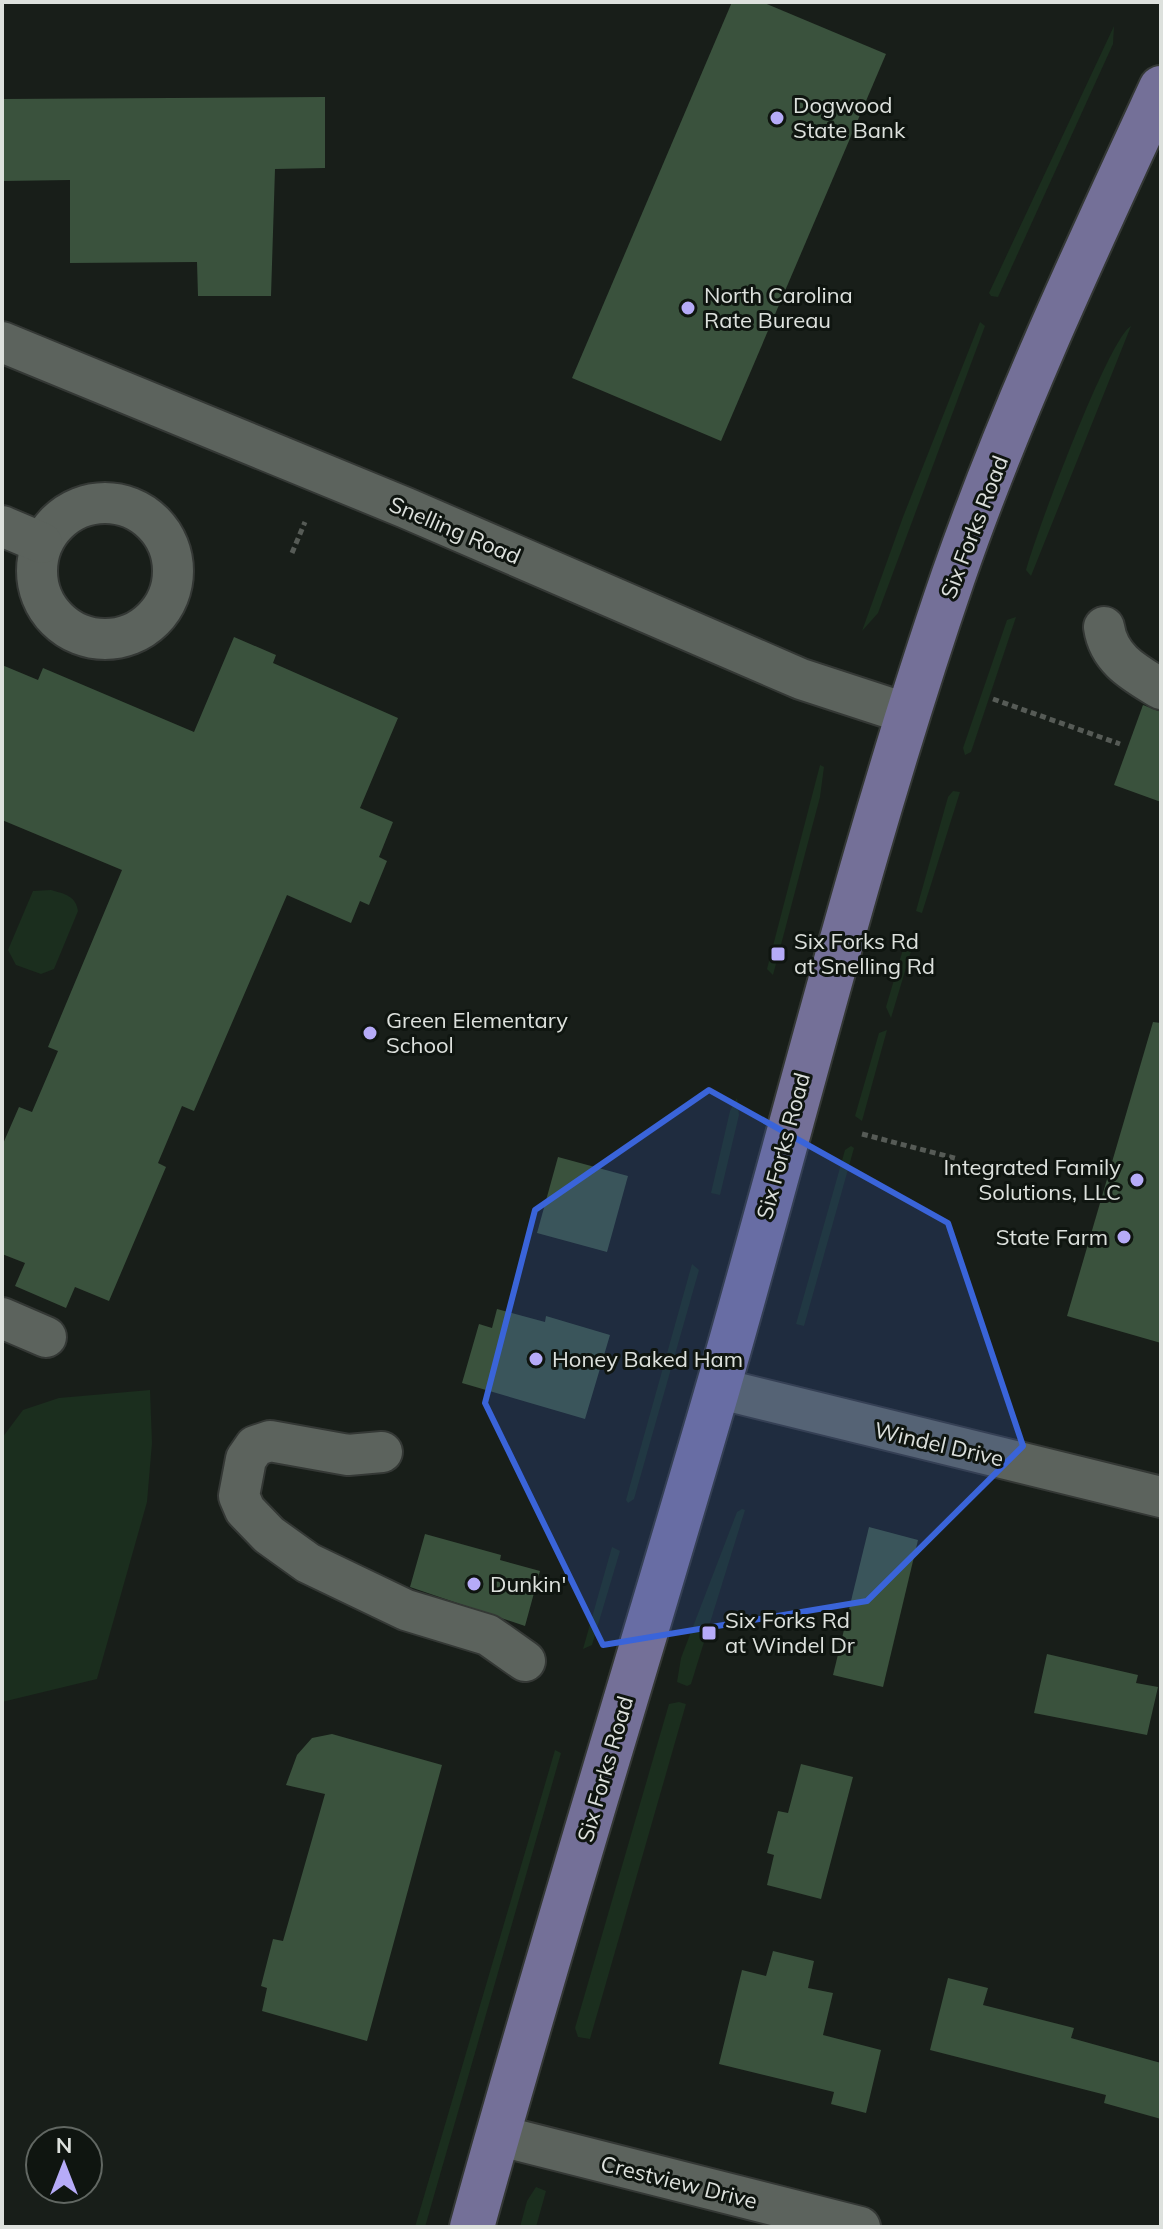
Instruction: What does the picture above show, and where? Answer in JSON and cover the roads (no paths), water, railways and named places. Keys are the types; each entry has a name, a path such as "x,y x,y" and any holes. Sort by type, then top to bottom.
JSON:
{"main road":[{"name":"Six Forks Road","path":"472,2227 717,1388 822,1002 908,714 955,572 1018,412 1092,238 1161,88"}],"street":[{"name":"Snelling Road","path":"2,342 406,508 801,679 908,714"},
{"path":"2,526 42,543"},
{"path":"1104,627 1111,649 1123,665 1161,689"},
{"path":"2,1318 46,1337"},
{"name":"Windel Drive","path":"717,1388 1161,1497"},
{"path":"382,1452 348,1455 270,1441 255,1446 246,1459 239,1496 245,1510 269,1535 308,1563 406,1610 488,1635 525,1661"},
{"name":"Crestview Drive","path":"497,2135 860,2227"}],"place":[{"name":"Dogwood State Bank","path":"777,118"},
{"name":"North Carolina Rate Bureau","path":"688,308"},
{"name":"Six Forks Rd at Snelling Rd","path":"778,954"},
{"name":"Green Elementary School","path":"370,1033"},
{"name":"Integrated Family Solutions, LLC","path":"1137,1180"},
{"name":"State Farm","path":"1124,1237"},
{"name":"Honey Baked Ham","path":"536,1359"},
{"name":"Dunkin'","path":"474,1584"},
{"name":"Six Forks Rd at Windel Dr","path":"709,1633"}]}
